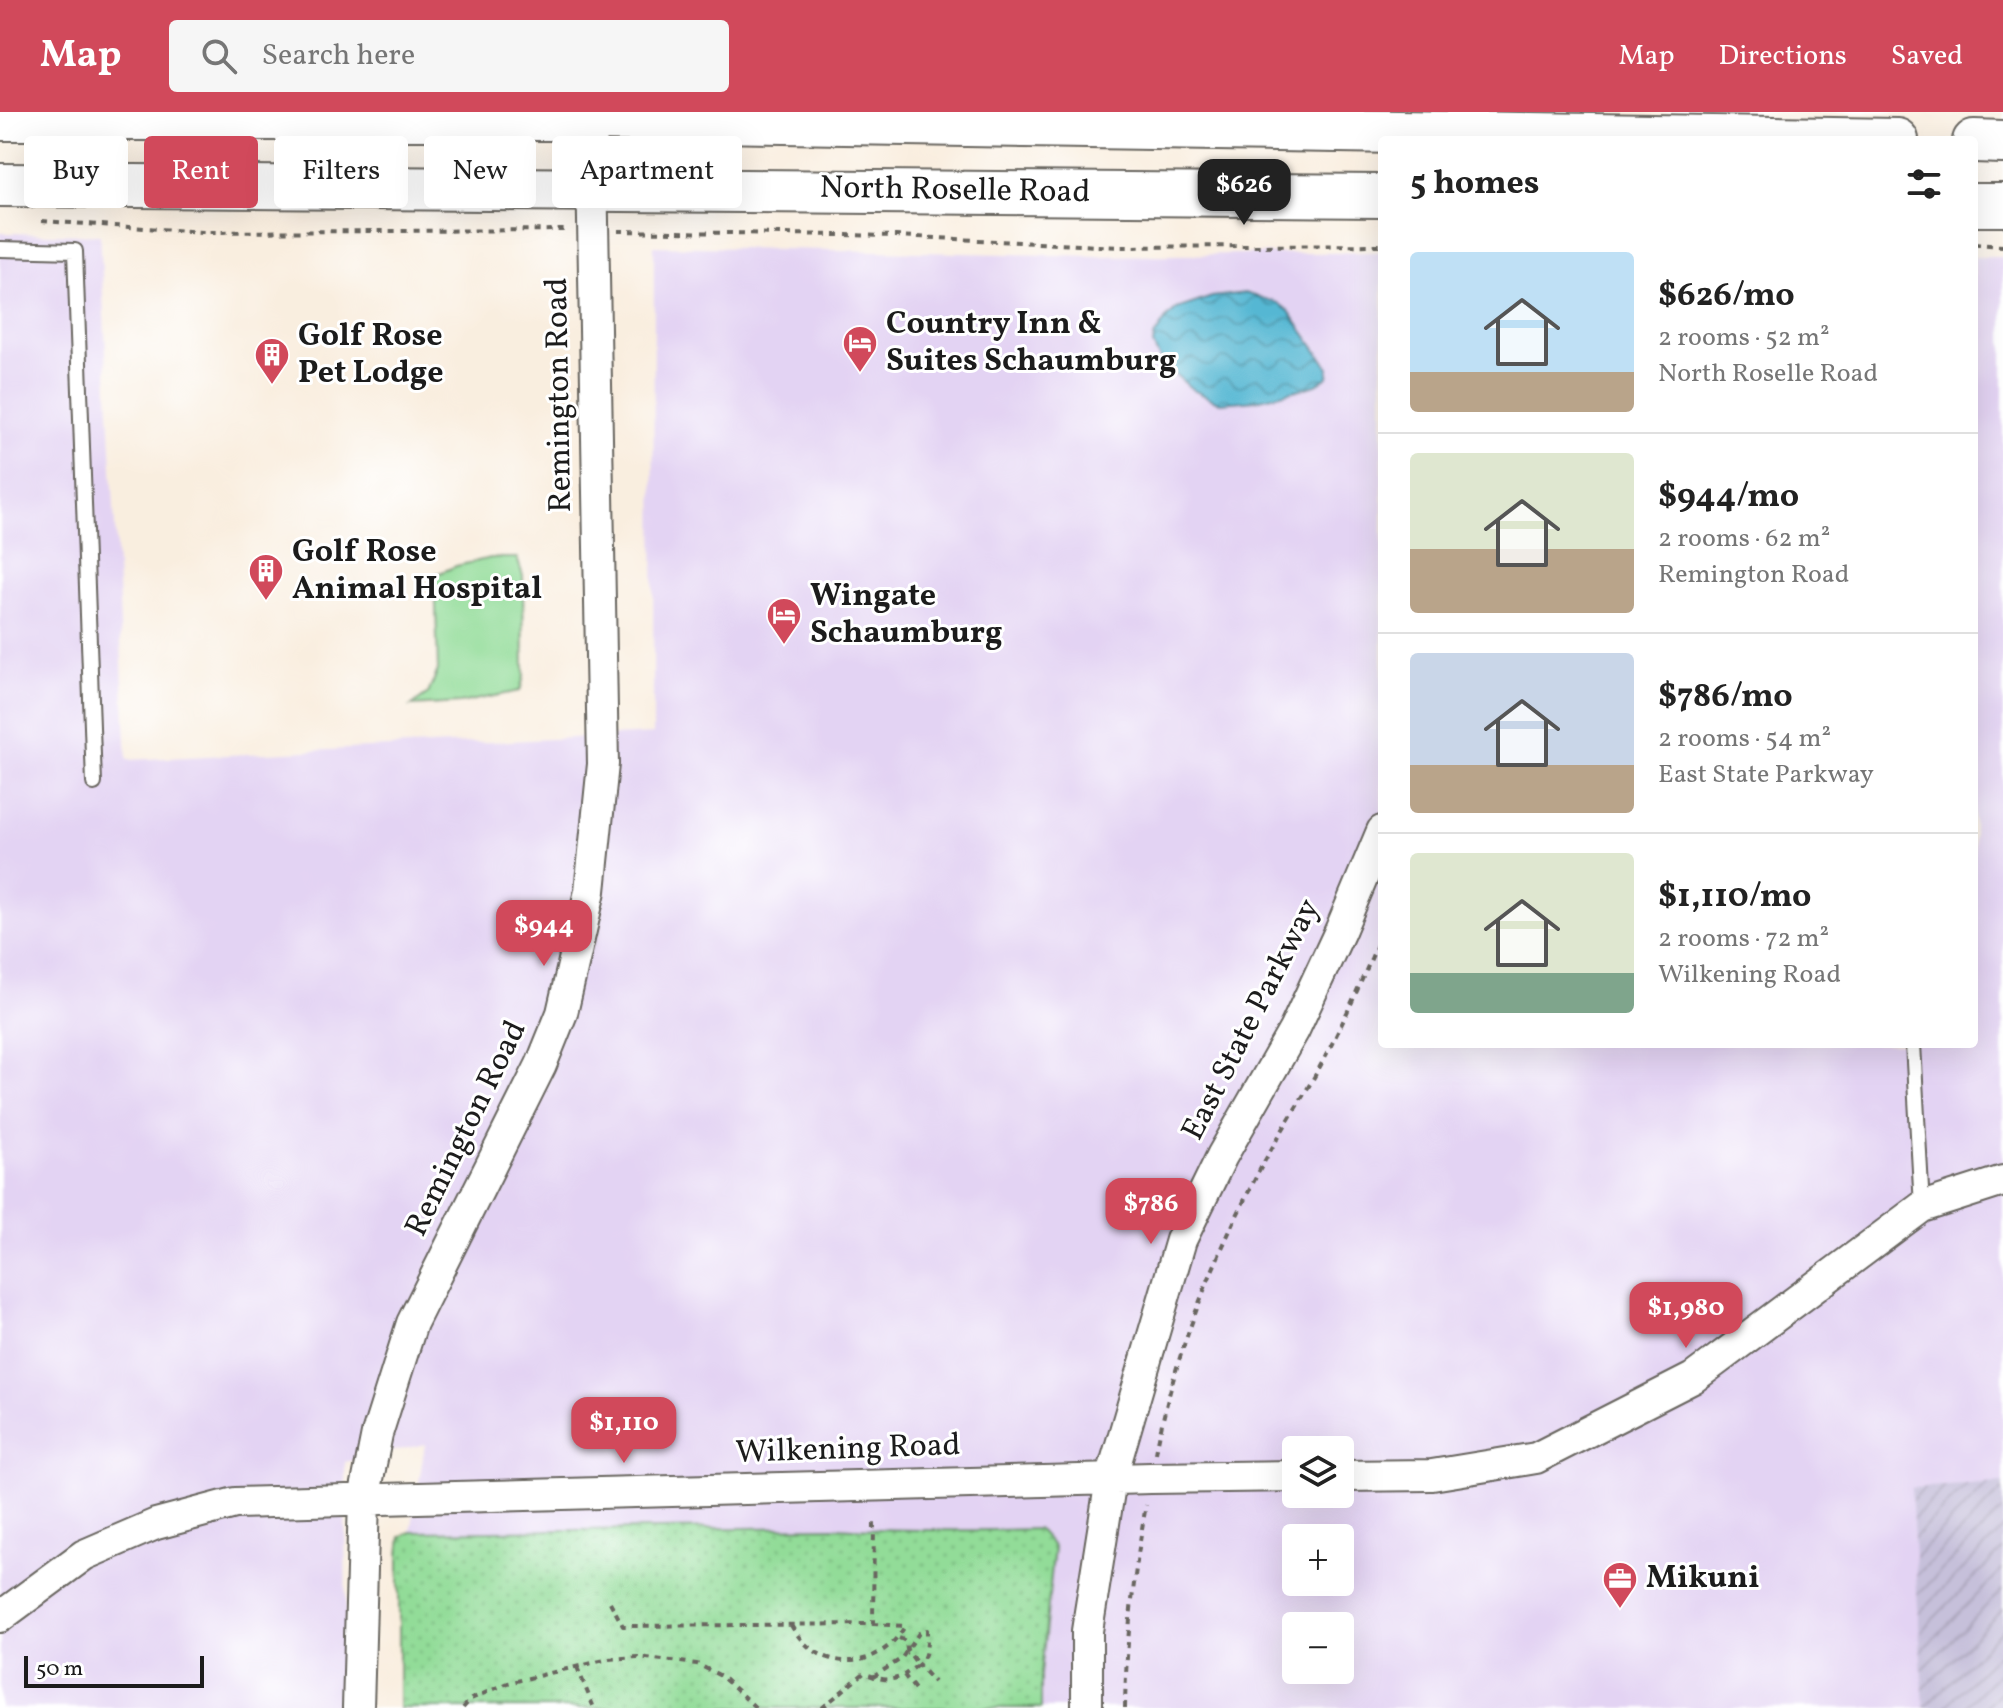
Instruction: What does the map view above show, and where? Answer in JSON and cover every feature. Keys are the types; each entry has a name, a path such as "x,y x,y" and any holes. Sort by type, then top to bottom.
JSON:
{"main road":[{"name":"North Roselle Road","path":"0,119 591,116 1437,128 1732,136"},
{"path":"1978,141 2003,142"},
{"name":"North Roselle Road","path":"0,185 552,188"},
{"name":"North Roselle Road","path":"742,190 1378,196"},
{"path":"1978,205 2003,205"}],"street":[{"path":"1878,112 1880,136"},
{"name":"Remington Road","path":"358,1708 364,1499 377,1434 412,1323 541,1065 562,1013 590,891 603,764 591,208"},
{"name":"East State Parkway","path":"1087,1708 1087,1631 1111,1479 1181,1240 1222,1156 1294,1030 1378,841"},
{"path":"1354,1476 1432,1475 1536,1458 1693,1378 1922,1207 2003,1181"},
{"name":"Wilkening Road","path":"0,1617 84,1555 156,1524 235,1503 1282,1476"}],"lane":[{"path":"0,249 75,251 94,783"},
{"path":"1913,1048 1922,1207"}],"path":[{"path":"29,220 203,232 514,231"},
{"path":"638,231 896,236 1119,247 1378,245"},
{"path":"1978,244 2003,246"},
{"path":"1125,1708 1133,1578 1172,1386 1193,1319 1253,1183 1318,1070 1378,942"},
{"path":"873,1624 874,1522"},
{"path":"610,1602 623,1626 873,1624 905,1626 898,1638 873,1657 856,1661 820,1656 799,1640 791,1625"},
{"path":"822,1708 864,1673 873,1677 893,1681 918,1665 924,1660 927,1630 919,1633 901,1659 873,1677"},
{"path":"898,1638 906,1641 907,1650 934,1682"},
{"path":"463,1708 471,1699 486,1691 609,1659 638,1657 697,1664 721,1676 756,1708"},
{"path":"577,1667 594,1708"},
{"path":"904,1675 917,1692"}],"shaded area":[{"path":"0,233 100,235 127,760 653,734 654,246 1099,256 1378,252 1378,1048 1978,1048 1978,257 2003,257 2003,1708 399,1708 399,1556 411,1532 425,1444 345,1462 346,1708 0,1708"},
{"path":"2003,1483 2003,1708 1924,1708 1911,1488"}],"green space":[{"path":"491,558 517,558 523,576 524,676 520,691 460,703 411,706 428,694 438,670 435,575 456,566"},
{"path":"835,1527 1038,1529 1054,1547 1041,1674 1041,1708 399,1708 399,1555 401,1537 411,1532"}],"water":[{"path":"1245,293 1278,303 1289,311 1329,368 1328,377 1313,386 1256,400 1220,403 1193,390 1162,363 1153,345 1154,337 1177,309 1212,297"}],"place":[{"name":"Country Inn & Suites Schaumburg","path":"860,374"},
{"name":"Golf Rose Pet Lodge","path":"272,386"},
{"name":"Golf Rose Animal Hospital","path":"266,602"},
{"name":"Wingate Schaumburg","path":"784,646"},
{"name":"Mikuni","path":"1620,1610"}]}
